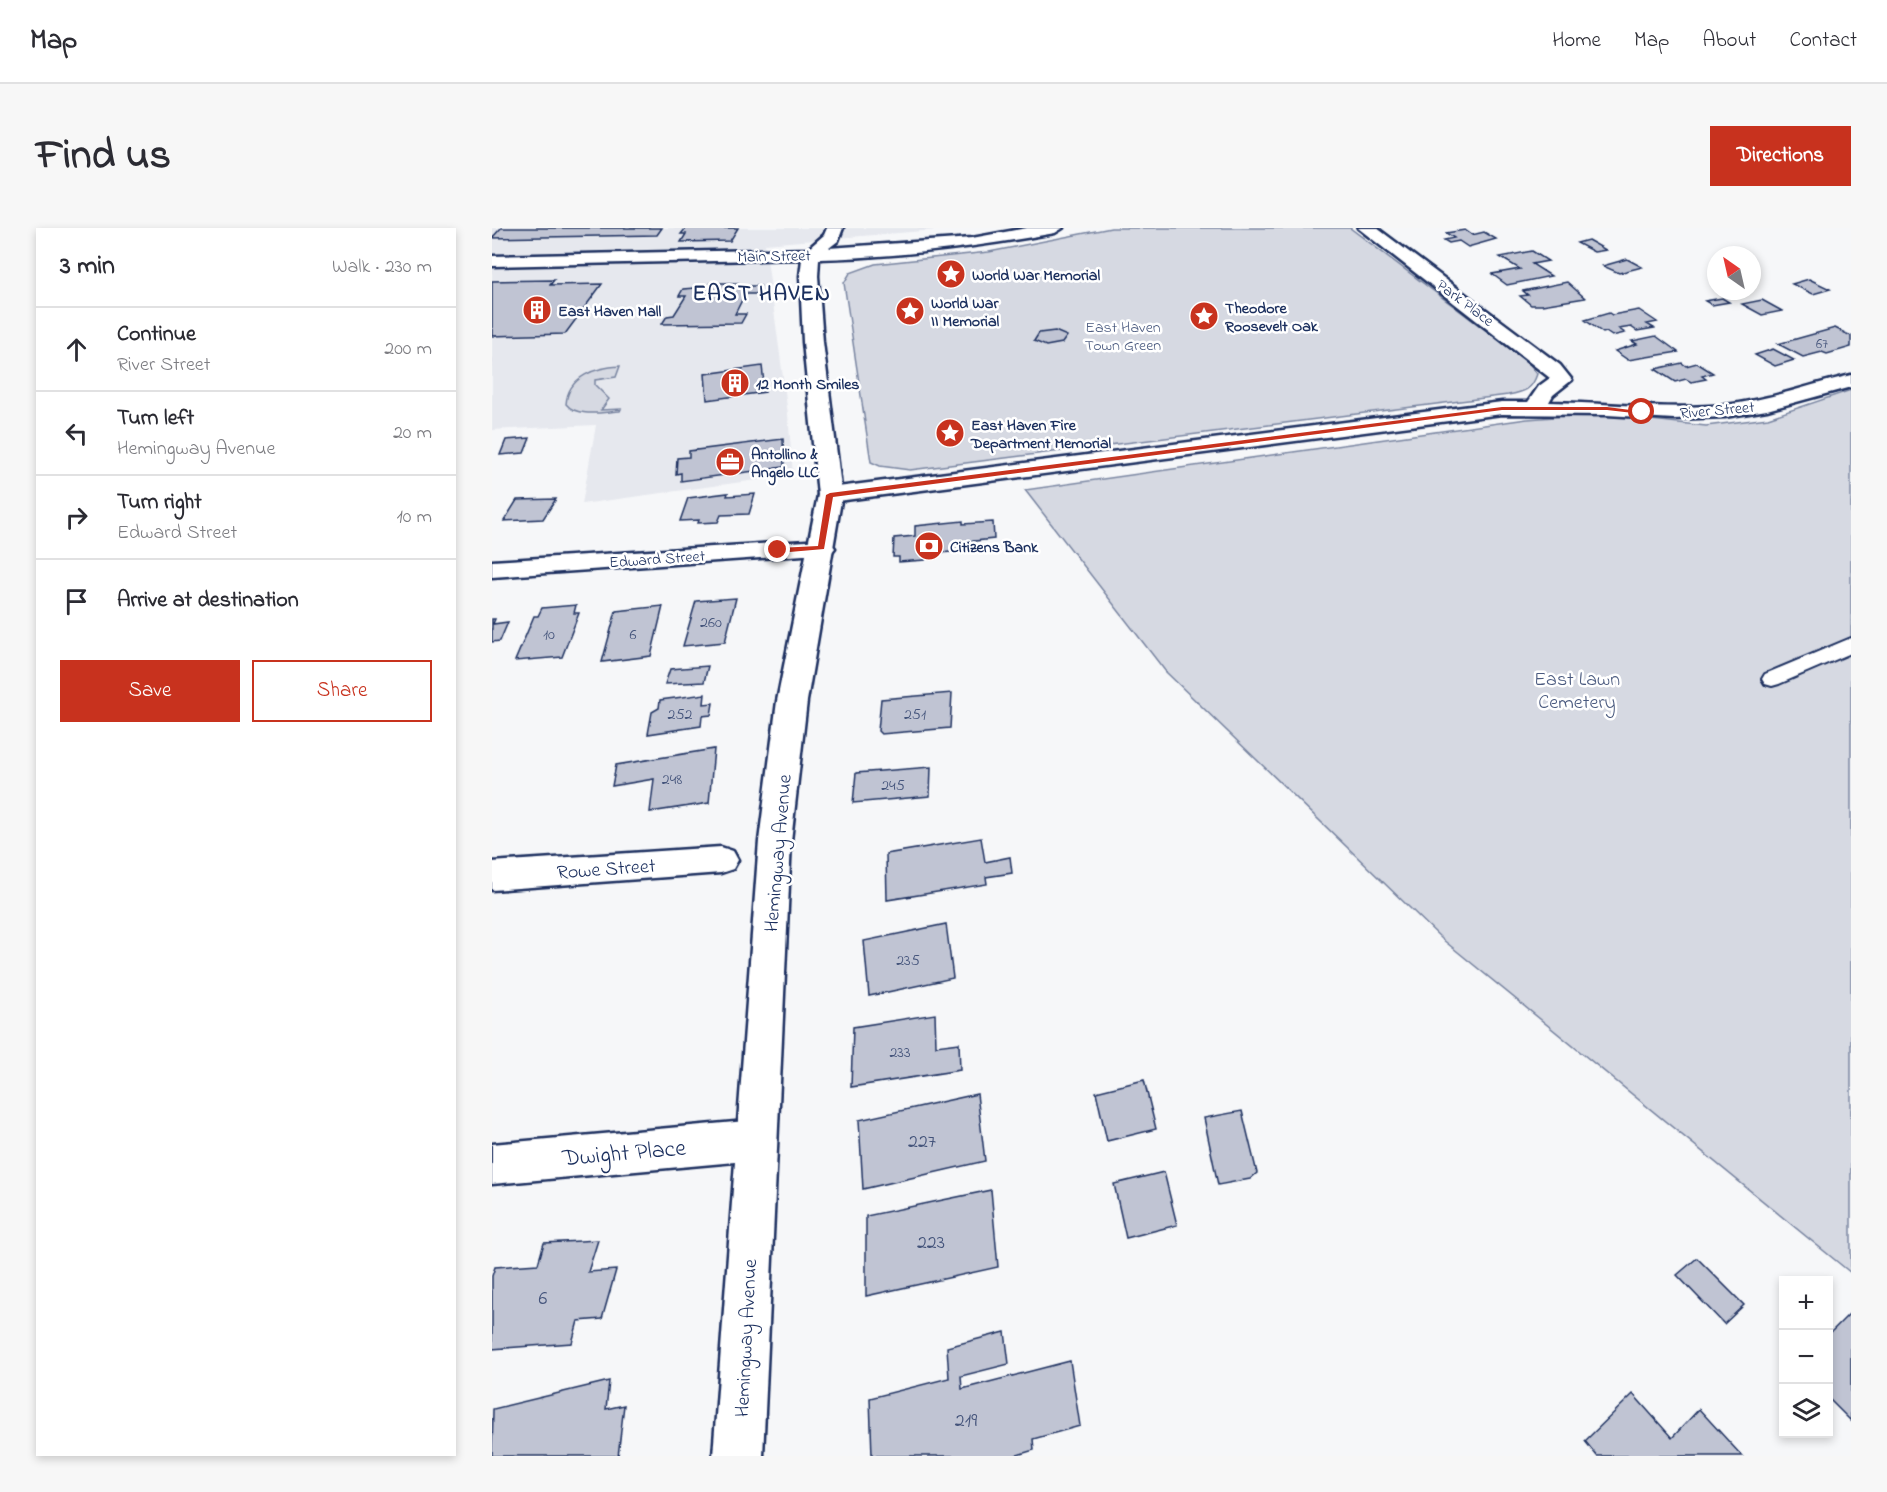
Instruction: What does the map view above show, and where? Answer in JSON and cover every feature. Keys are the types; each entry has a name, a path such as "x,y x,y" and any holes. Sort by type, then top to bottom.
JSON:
{"main road":[{"path":"794,233 799,244 811,255 832,237 835,228"},
{"name":"Main Street","path":"492,261 811,255 925,249 1055,228"},
{"name":"Park Place","path":"1366,228 1502,328 1553,369 1562,380 1585,388 1607,409"},
{"name":"Hemingway Avenue","path":"738,1456 775,841 792,701 830,495 808,276 811,255"},
{"path":"1536,407 1541,395 1548,387 1562,380"},
{"name":"River Street","path":"830,495 1502,408 1607,409 1674,414 1725,411 1767,404 1851,381"},
{"name":"Edward Street","path":"492,569 822,548"},
{"name":"Rowe Street","path":"492,876 721,860"},
{"name":"Dwight Place","path":"492,1164 757,1140"}],"lane":[{"path":"1772,679 1851,645"}],"shaded area":[{"path":"492,228 959,228 765,244 788,414 793,475 582,504 596,425 492,430"}],"green space":[{"name":"East Haven Town Green","path":"1111,228 1350,228 1529,363 1537,374 1533,384 1527,389 1508,395 910,470 880,466 871,462 844,283 850,273 875,264 989,252"},
{"path":"620,366 616,377 595,380 595,385 609,399 601,410 621,409 620,411 583,413 566,404 572,386 585,375 602,368"},
{"name":"East Lawn Cemetery","path":"1851,390 1851,1273 1442,939 1166,672 1025,490 1527,419 1597,414 1706,426 1768,418"}],"building":[{"path":"501,228 662,228 657,235 492,238"},
{"path":"686,228 738,228 730,241 681,242 686,234 681,234"},
{"path":"1465,230 1472,235 1484,232 1496,239 1468,247 1459,241 1449,243 1444,240 1454,238 1446,233"},
{"path":"1588,240 1606,250 1594,252 1577,243"},
{"path":"1532,251 1548,261 1532,264 1551,276 1507,285 1492,274 1520,269 1500,257"},
{"path":"1627,259 1642,267 1619,273 1603,266"},
{"path":"1809,279 1830,289 1813,294 1792,284"},
{"name":"East Haven Mall","path":"554,280 550,285 602,284 565,334 492,336 492,281"},
{"path":"1567,282 1585,298 1531,305 1520,296 1528,295 1523,291"},
{"path":"710,283 760,286 756,294 745,294 735,314 746,314 741,323 662,324 667,316 674,315 686,296 679,296 683,289 708,287"},
{"path":"1726,300 1729,302 1712,305 1705,301"},
{"path":"1762,300 1782,311 1762,315 1742,304"},
{"path":"1639,310 1657,322 1647,324 1654,328 1637,331 1631,327 1619,329 1625,333 1612,336 1606,332 1603,333 1585,320 1609,313 1612,315"},
{"path":"1835,328 1851,336 1851,347 1827,354 1822,352 1803,357 1778,344"},
{"path":"1055,331 1067,336 1062,343 1046,346 1034,341 1039,333"},
{"path":"1656,336 1678,352 1628,360 1615,351 1637,344 1632,341"},
{"path":"1773,349 1794,360 1775,366 1755,355"},
{"path":"1682,363 1686,366 1697,363 1713,373 1702,376 1706,379 1691,382 1686,379 1675,382 1655,369"},
{"name":"12 Month Smiles","path":"762,366 765,392 707,400 705,374"},
{"path":"530,438 524,453 500,455 506,440"},
{"name":"Antollino & Angelo LLC","path":"783,439 784,467 681,481 681,473 676,474 677,458 689,457 689,451"},
{"path":"728,493 727,496 755,494 749,514 721,515 718,522 680,521 688,498"},
{"path":"556,499 543,519 504,521 517,500"},
{"name":"Citizens Bank","path":"963,521 963,524 993,522 994,539 965,542 965,551 925,554 925,560 899,562 899,557 893,557 894,538 915,536 915,526"},
{"path":"736,598 725,642 683,646 696,601"},
{"path":"576,605 574,613 579,613 562,657 515,661 534,616 538,616 542,608"},
{"path":"663,606 651,656 602,662 616,611"},
{"path":"492,619 495,619 493,624 508,622 500,641 492,642"},
{"path":"708,666 704,682 665,684 670,669"},
{"path":"952,693 950,728 881,734 878,731 881,699"},
{"path":"705,694 704,704 713,703 711,715 702,716 701,726 648,734 652,712 659,708 660,700"},
{"path":"714,749 709,803 650,812 654,779 612,786 616,765"},
{"path":"931,767 930,796 853,803 856,773"},
{"path":"981,838 985,862 1010,857 1012,873 986,877 987,884 887,900 886,854"},
{"path":"946,924 953,978 869,996 864,941"},
{"path":"935,1014 936,1046 959,1043 960,1070 851,1087 853,1027"},
{"path":"1144,1080 1156,1129 1107,1141 1096,1092"},
{"path":"977,1094 985,1161 863,1189 859,1120"},
{"path":"1242,1111 1257,1173 1250,1179 1218,1185 1204,1118"},
{"path":"1164,1172 1177,1225 1126,1238 1114,1184"},
{"path":"991,1190 998,1267 866,1296 866,1216"},
{"path":"598,1240 588,1272 616,1270 602,1319 578,1321 572,1343 492,1349 492,1276 495,1267 538,1264 544,1243"},
{"path":"1697,1258 1744,1305 1724,1324 1677,1275"},
{"path":"1851,1312 1851,1421 1833,1403 1833,1330"},
{"path":"1005,1332 1009,1364 961,1376 962,1389 1070,1361 1080,1426 1033,1439 1034,1450 1014,1456 872,1456 870,1398 949,1378 947,1347"},
{"path":"609,1381 606,1409 624,1405 618,1456 492,1456 493,1409"},
{"path":"1633,1394 1672,1438 1699,1409 1742,1456 1597,1456 1585,1441"}],"place":[{"name":"World War Memorial","path":"951,274"},
{"name":"East Haven Mall","path":"537,310"},
{"name":"World War II Memorial","path":"910,311"},
{"name":"Theodore Roosevelt Oak","path":"1204,316"},
{"name":"12 Month Smiles","path":"735,383"},
{"name":"East Haven Fire Department Memorial","path":"950,433"},
{"name":"Antollino & Angelo LLC","path":"730,462"},
{"name":"Citizens Bank","path":"929,546"}],"district":[{"name":"EAST HAVEN","path":"762,292"}],"route":[{"path":"778,550 822,548 830,495 1107,461 1502,408 1607,409 1642,412"}]}
